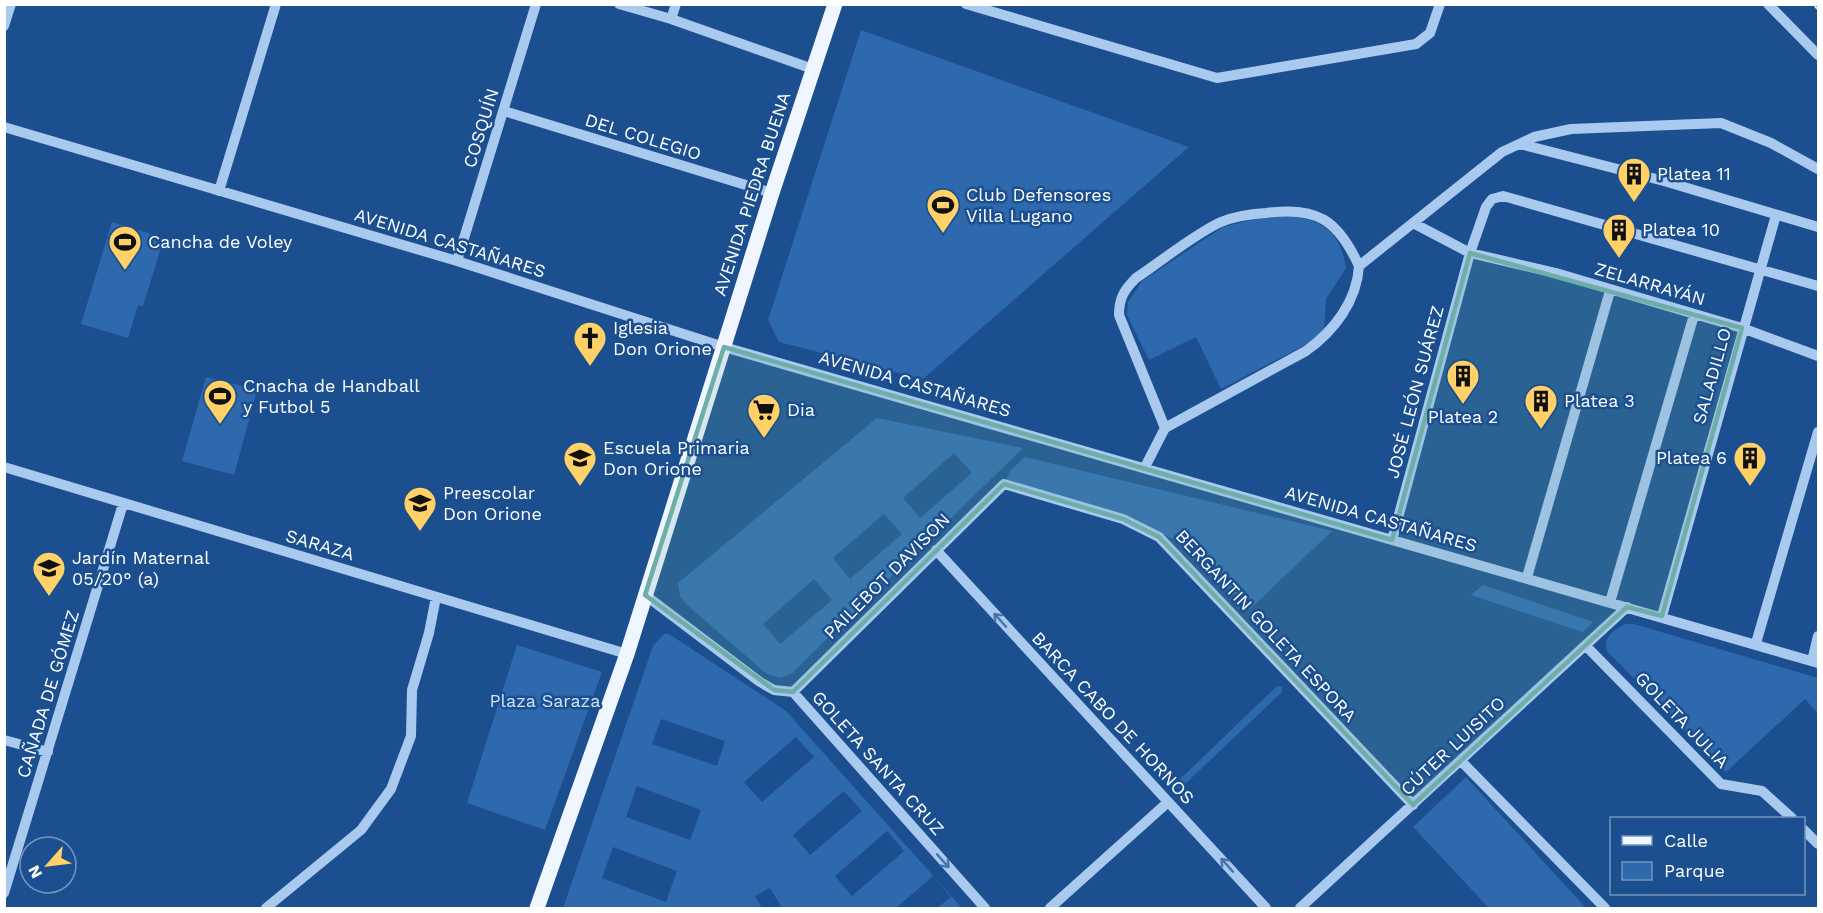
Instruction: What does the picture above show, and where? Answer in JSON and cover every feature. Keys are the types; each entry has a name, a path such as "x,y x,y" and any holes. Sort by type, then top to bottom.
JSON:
{"main road":[{"name":"AVENIDA PIEDRA BUENA","path":"537,909 627,654 772,193 835,4"}],"street":[{"path":"4,26 11,4"},
{"path":"219,191 276,4"},
{"name":"COSQUÍN","path":"457,261 536,4"},
{"path":"619,4 671,19 813,69"},
{"path":"671,19 676,4"},
{"path":"966,4 1217,78 1416,44 1430,33 1440,4"},
{"path":"1768,4 1818,55"},
{"name":"DEL COLEGIO","path":"504,111 772,193"},
{"path":"1359,266 1502,152 1534,137 1571,129 1721,123 1771,143 1818,169"},
{"name":"AVENIDA CASTAÑARES","path":"4,127 457,261 723,347 1756,643 1815,662"},
{"path":"1520,144 1664,181 1818,226"},
{"name":"JOSÉ LEÓN SUÁREZ","path":"1392,540 1470,253 1486,207 1492,199 1503,196 1818,286"},
{"path":"1145,467 1165,428 1306,351 1335,327 1358,284 1359,266 1348,243 1333,225 1313,213 1286,210 1246,215 1220,222 1136,278 1124,289 1119,302 1119,315 1165,428"},
{"name":"SALADILLO","path":"1662,616 1742,328 1776,215"},
{"name":"ZELARRAYÁN","path":"1413,223 1470,253 1556,273 1610,291 1742,328 1818,356"},
{"path":"1527,577 1610,291"},
{"path":"1610,602 1694,315"},
{"path":"1756,643 1818,432"},
{"name":"SARAZA","path":"4,467 627,654"},
{"name":"PAILEBOT DAVISON","path":"793,692 1004,484"},
{"name":"BERGANTIN GOLETA ESPORA","path":"1004,484 1124,519 1159,537 1413,805"},
{"name":"CAÑADA DE GÓMEZ","path":"4,893 123,504"},
{"name":"BARCA CABO DE HORNOS","path":"936,550 1266,909"},
{"name":"GOLETA SANTA CRUZ","path":"645,595 760,682 774,690 793,692 985,909"},
{"path":"266,909 361,830 391,789 411,736 412,690 429,633 436,597"},
{"name":"CÚTER LUISITO","path":"1300,909 1627,607"},
{"path":"1815,662 1818,636"},
{"name":"GOLETA JULIA","path":"1586,646 1721,784 1762,790 1790,817"},
{"path":"4,740 48,752"},
{"path":"1461,761 1605,909"},
{"path":"1050,909 1167,803"},
{"path":"1805,832 1818,844"}],"highlighted area":[{"path":"1470,253 1742,328 1662,616 1627,607 1413,805 1159,537 1123,519 1004,484 793,692 774,690 645,595 724,347 1392,540"}],"green space":[{"name":"Club Defensores Villa Lugano","path":"861,30 1189,147 923,379 779,342 768,320"},
{"path":"1289,215 1312,221 1328,230 1335,237 1343,256 1346,268 1326,299 1324,329 1312,341 1221,389 1196,337 1149,360 1127,315 1128,302 1142,281 1223,227 1251,220"},
{"name":"Cancha de Voley","path":"112,222 164,238 143,306 138,305 128,338 81,324"},
{"name":"Cnacha de Handball y Futbol 5","path":"206,377 257,390 234,475 182,461"},
{"path":"877,418 1023,448 791,674 781,678 767,674 686,604 680,596 678,583","holes":["954,453 972,473 920,518 903,498","884,514 902,534 850,579 833,558","814,579 832,600 780,644 763,624"]},
{"path":"1025,457 1332,531 1250,609 1174,540 1127,515 1006,480 1010,471"},
{"path":"1483,585 1593,622 1583,632 1471,595"},
{"path":"1625,624 1634,624 1818,678 1818,714 1805,699 1726,772 1607,651 1608,638"},
{"path":"664,634 669,634 786,711 962,908 937,908 951,897 933,876 896,908 782,908 770,888 755,896 762,908 563,908 653,646","holes":["661,719 725,741 717,766 652,744","796,737 814,757 762,802 744,782","637,786 701,810 690,840 626,817","844,791 862,811 810,855 793,835","887,831 904,851 852,896 835,876","613,847 677,871 666,902 602,878"]},
{"name":"Plaza Saraza","path":"517,645 602,672 545,830 467,803"},
{"path":"1277,686 1282,687 1282,692 1181,788 1175,788 1176,783"},
{"path":"1466,777 1586,908 1489,908 1413,827"}],"place":[{"name":"Platea 11","path":"1634,203"},
{"name":"Club Defensores Villa Lugano","path":"943,234"},
{"name":"Platea 10","path":"1619,259"},
{"name":"Cancha de Voley","path":"125,271"},
{"name":"Iglesia Don Orione","path":"590,367"},
{"name":"Platea 2","path":"1463,405"},
{"name":"Cnacha de Handball y Futbol 5","path":"220,425"},
{"name":"Platea 3","path":"1541,430"},
{"name":"Dia","path":"764,439"},
{"name":"Escuela Primaria Don Orione","path":"580,487"},
{"name":"Platea 6","path":"1750,487"},
{"name":"Preescolar Don Orione","path":"420,532"},
{"name":"Jardín Maternal 05/20° (a)","path":"49,597"}]}
